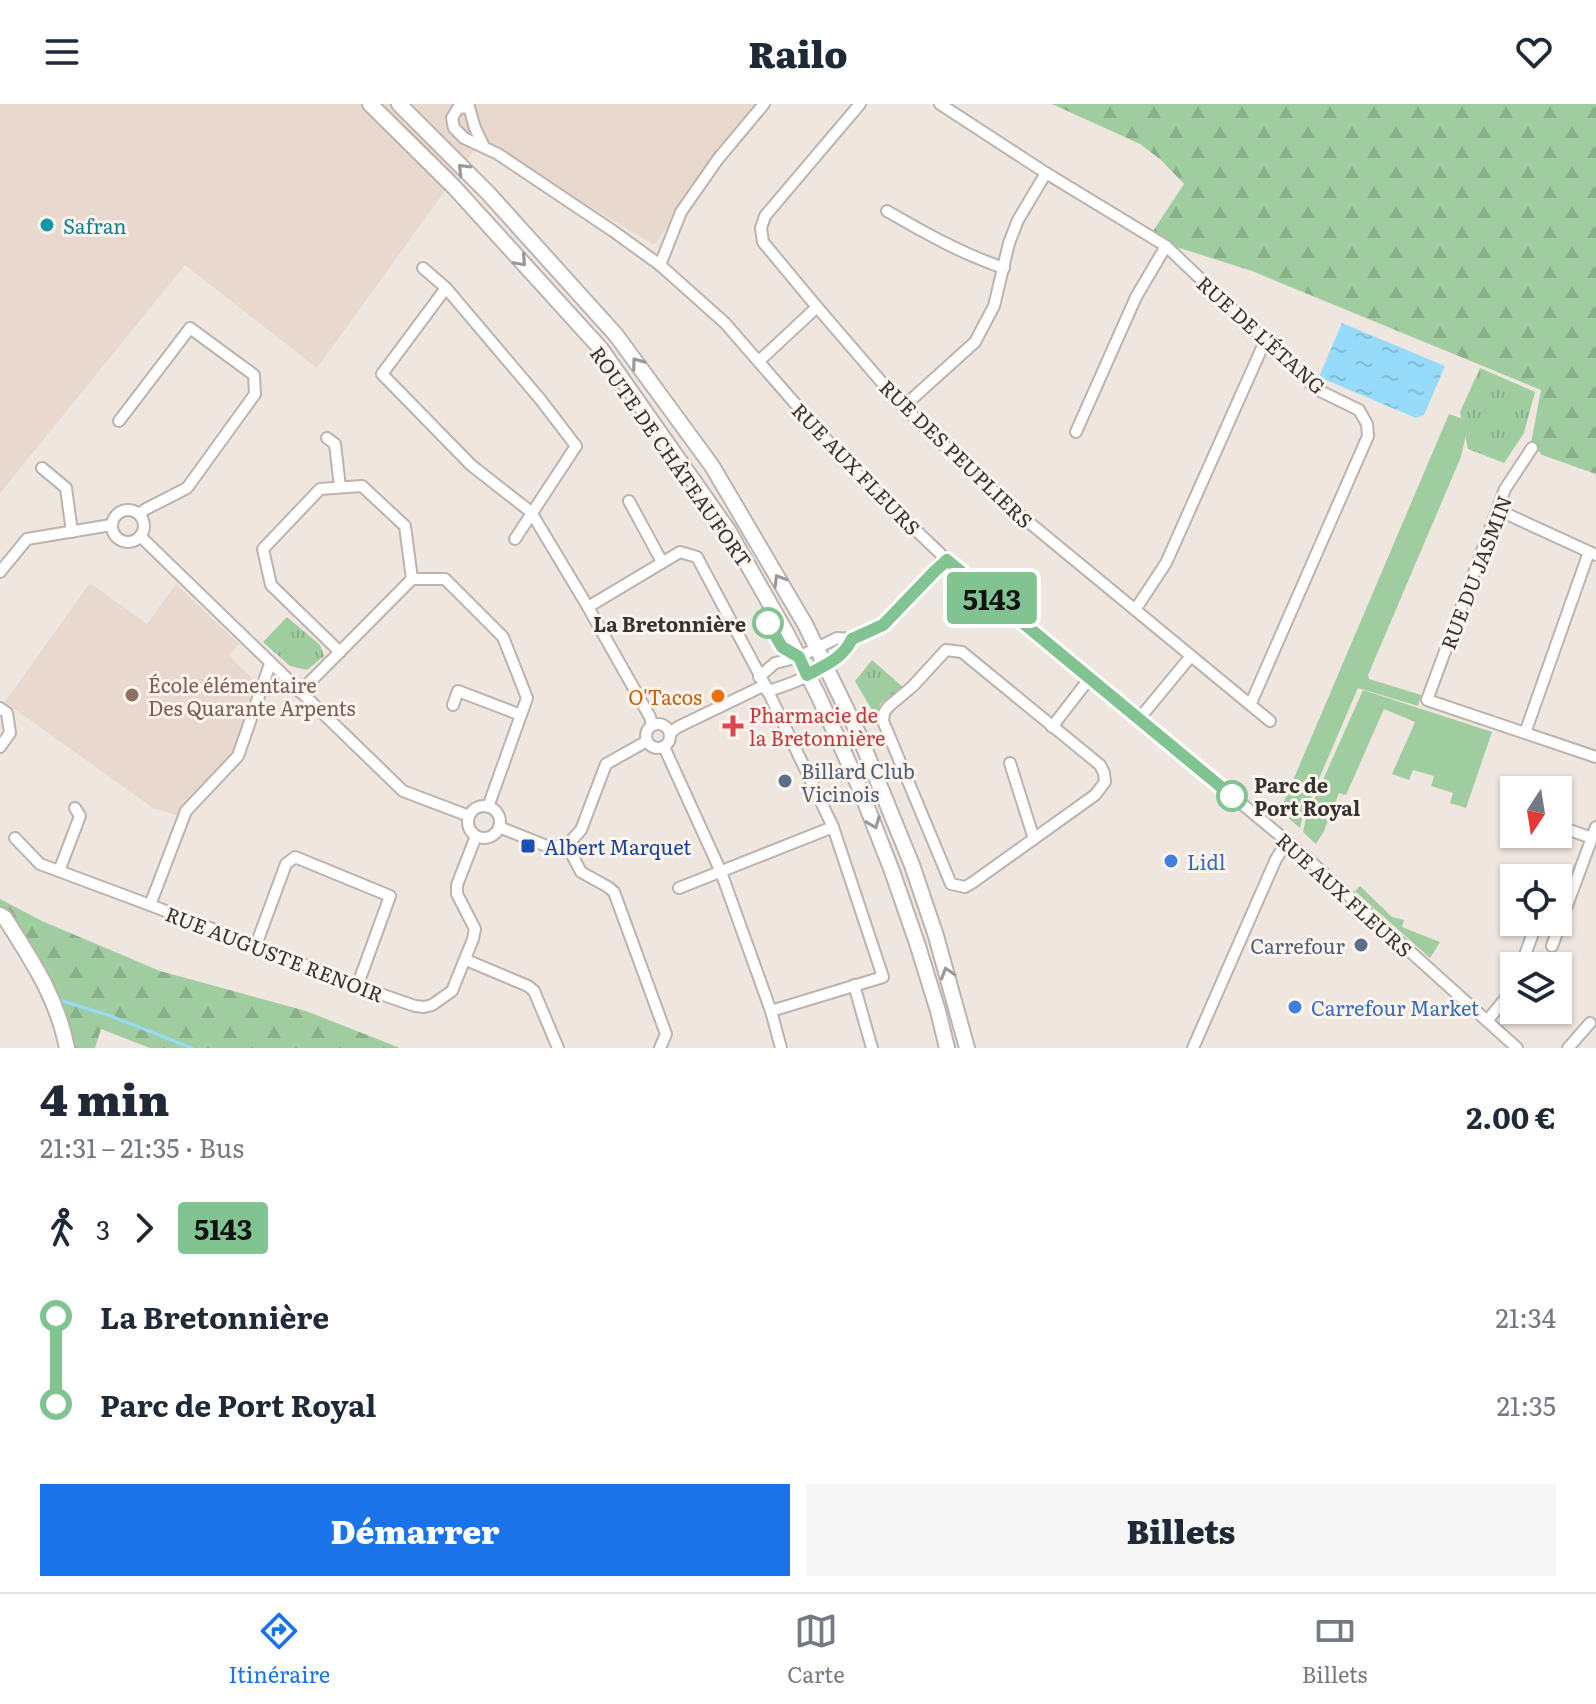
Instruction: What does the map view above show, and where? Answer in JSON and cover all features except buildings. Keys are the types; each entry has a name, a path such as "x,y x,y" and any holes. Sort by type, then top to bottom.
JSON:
{"main road":[{"name":"ROUTE DE CHÂTEAUFORT","path":"370,104 454,187 601,349 728,530 807,653 826,665 865,747 912,865 936,936 967,1048"},
{"name":"ROUTE DE CHÂTEAUFORT","path":"399,104 488,193 616,335 712,466 805,624 807,675 858,784 892,871 947,1048"},
{"path":"0,915 5,918 45,982 67,1048"}],"street":[{"path":"660,265 681,212 718,159 764,104"},
{"name":"RUE DES PEUPLIERS","path":"860,104 765,216 761,228 763,242 903,407 1003,501 1270,721"},
{"name":"RUE DE L'ÉTANG","path":"940,104 1166,246 1316,389 1359,410 1367,424 1368,436 1251,703"},
{"name":"RUE AUX FLEURS","path":"484,147 660,265 725,323 853,470 947,560 1287,842 1517,1048"},
{"path":"903,407 975,342 994,306 1009,243 1018,220 1046,173"},
{"path":"887,211 939,241 1004,268"},
{"path":"1076,432 1136,297 1166,246"},
{"path":"423,268 446,288 576,446 515,539"},
{"path":"446,288 382,374 471,465 531,512 588,607 652,725"},
{"path":"759,361 817,307"},
{"path":"119,421 190,328 254,375 255,394 187,488 139,514"},
{"path":"1135,610 1166,563 1265,341"},
{"path":"327,438 335,444 340,487"},
{"name":"RUE DU JASMIN","path":"1525,733 1427,700 1505,489 1532,448"},
{"path":"42,468 66,488 72,532"},
{"path":"340,652 271,585 263,549 320,489 362,486 405,526 412,579"},
{"path":"629,501 662,562"},
{"path":"128,509 139,514 144,525 140,536 124,541 115,535 111,525 116,514 128,509"},
{"path":"1498,510 1592,553 1525,733 1596,757"},
{"path":"0,572 27,539 111,525"},
{"path":"140,536 403,791 469,816"},
{"path":"588,607 680,552 697,557 764,684 833,827 883,977 771,1011"},
{"path":"764,684 775,663 807,653 837,638 852,639 883,625 947,560"},
{"path":"300,692 412,579 445,579 503,637 527,698 488,807"},
{"path":"670,733 764,684 787,686 847,650 852,639"},
{"path":"946,650 953,650 962,652 1052,727 1100,765 1105,782 1095,795 972,883 965,887 951,884 883,721 884,713 940,655 946,650"},
{"path":"1139,719 1191,656"},
{"name":"RUE AUGUSTE RENOIR","path":"270,664 238,756 186,811 150,905 415,1006 432,1005 452,991 475,929 457,894 457,885 476,836"},
{"path":"1052,727 1089,679"},
{"path":"453,705 458,691 521,715"},
{"path":"0,708 7,713 10,733 0,747"},
{"path":"652,725 663,725 670,733 664,747 654,748 647,741 646,735 652,725"},
{"path":"499,827 549,847 567,845 581,830 606,764 647,741"},
{"path":"664,747 721,872 771,1011 781,1048"},
{"path":"1010,763 1034,839"},
{"path":"478,807 488,807 498,814 499,827 495,833 483,838 476,836 469,827 469,816 478,807"},
{"path":"59,871 80,816 75,808"},
{"path":"679,888 833,827"},
{"path":"1572,828 1594,832 1572,885"},
{"path":"15,838 40,864 150,905"},
{"path":"1193,1048 1276,859 1287,842"},
{"path":"567,845 581,872 614,892 666,1034 660,1048"},
{"path":"256,945 286,864 295,857 390,896 358,984"},
{"path":"1552,946 1555,936"},
{"path":"466,960 534,991 556,1048"},
{"path":"854,985 872,1048"},
{"path":"1487,1021 1500,1005"},
{"path":"1568,1048 1590,1023"}],"shaded area":[{"path":"0,104 758,104 654,245 481,141 317,368 185,265 0,493"},
{"name":"École élémentaire Des Quarante Arpents","path":"90,583 147,624 176,584 239,644 229,655 255,682 234,749 182,805 178,816 153,808 5,702"}],"green space":[{"path":"1052,104 1596,104 1596,474 1542,455 1531,443 1541,390 1252,271 1170,245 1151,234 1184,184 1140,144"},
{"path":"1480,368 1535,392 1524,433 1504,463 1468,449 1460,412"},
{"path":"1449,414 1469,421 1461,457 1368,675 1369,679 1421,695 1418,706 1358,688 1300,828 1280,811"},
{"path":"287,617 320,645 324,656 307,670 290,666 263,642"},
{"path":"872,660 904,688 881,703 876,717 855,681"},
{"path":"1363,690 1492,732 1466,808 1450,803 1453,793 1431,786 1434,776 1413,770 1409,780 1392,774 1415,722 1384,709 1346,795 1339,793 1316,844 1303,832 1306,818"},
{"path":"1360,886 1392,917 1404,920 1402,927 1440,942 1430,958 1355,891"},
{"path":"0,899 42,921 160,971 306,1011 400,1048 150,1048 101,1029 95,1048 70,1048 63,1007 25,937 0,912"}],"water":[{"path":"1342,323 1445,366 1424,415 1416,418 1319,377"}],"waterway":[{"path":"56,999 108,1015 192,1048"}],"bus line":[{"name":"5143","path":"768,623 782,647 799,657 807,675 847,650 852,639 883,625 947,560 1232,796"}],"place":[{"name":"Safran","path":"47,225"},
{"name":"La Bretonnière","path":"768,623"},
{"name":"École élémentaire Des Quarante Arpents","path":"132,695"},
{"name":"O'Tacos","path":"718,696"},
{"name":"Pharmacie de la Bretonnière","path":"733,726"},
{"name":"Billard Club Vicinois","path":"785,781"},
{"name":"Parc de Port Royal","path":"1232,796"},
{"name":"Albert Marquet","path":"528,846"},
{"name":"Lidl","path":"1171,861"},
{"name":"Carrefour","path":"1361,945"},
{"name":"Carrefour Market","path":"1295,1007"}]}
